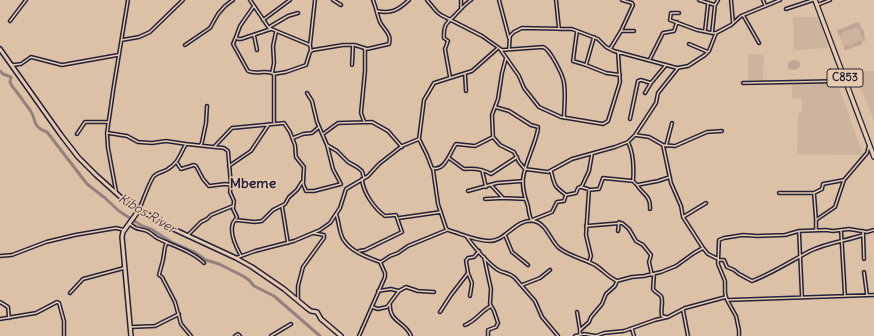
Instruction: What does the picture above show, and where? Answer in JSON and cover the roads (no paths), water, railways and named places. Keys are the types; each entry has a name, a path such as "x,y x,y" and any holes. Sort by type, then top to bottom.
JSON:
{"main road":[{"name":"C853","path":"814,0 874,157"},
{"path":"0,49 78,157 125,201 163,224 236,258 271,278 311,311 317,312 321,319 341,336"},
{"path":"131,336 122,237 124,231 139,210"}],"street":[{"path":"10,21 26,0"},
{"path":"116,192 108,148 107,133 128,0"},
{"path":"122,40 139,37 150,32 183,0"},
{"path":"185,45 210,28 224,6 233,0"},
{"path":"250,0 270,29 310,45"},
{"path":"263,20 290,0"},
{"path":"254,6 240,26 233,44 248,71 254,73 269,71 273,74 286,72 306,65 311,51 310,45 315,0"},
{"path":"332,0 341,5"},
{"path":"311,51 336,46 353,45 365,48 389,44 388,31 380,22 373,0"},
{"path":"377,11 385,13 392,12 409,0"},
{"path":"427,0 437,12 449,20 482,36 499,49 519,76 523,86 537,105 564,118 603,124 607,122 617,94 620,75 618,52"},
{"path":"461,0 461,8"},
{"path":"450,78 445,49 448,41 444,38 444,33 449,20 471,0"},
{"path":"499,0 509,38 509,49"},
{"path":"556,0 559,29"},
{"path":"610,49 621,31 633,5 632,3 622,0"},
{"path":"699,0 715,5"},
{"path":"712,33 715,5 718,0"},
{"path":"731,0 734,22"},
{"path":"763,0 765,5"},
{"path":"679,13 671,13 671,21 716,33 734,22 742,15 780,0"},
{"path":"786,9 814,0"},
{"path":"817,5 830,0"},
{"path":"705,31 708,4"},
{"path":"236,37 241,39 270,29 271,26 288,16 298,13"},
{"path":"742,15 759,43"},
{"path":"650,60 663,33 674,31 677,22"},
{"path":"509,38 514,32 522,28 577,31 594,37 606,48 666,65 683,68 690,65 708,52 716,33"},
{"path":"577,31 573,61 620,75"},
{"path":"621,31 634,31"},
{"path":"274,124 273,46 276,32"},
{"path":"254,35 257,50"},
{"path":"586,65 594,37"},
{"path":"689,44 708,52"},
{"path":"352,65 353,45"},
{"path":"447,230 438,204 433,169 428,155 419,139 421,117 426,96 434,83 475,70 484,60 499,49 543,47 548,50 555,61 564,83 564,118"},
{"path":"365,48 365,71 361,113 365,122"},
{"path":"13,65 21,64 31,57 67,65 119,55"},
{"path":"506,58 498,99 492,115 493,137 500,145 514,152 519,162 525,169 543,172 551,171 572,159 628,142 635,135 656,103 658,93 678,68"},
{"path":"645,93 666,65"},
{"path":"465,74 466,91"},
{"path":"630,119 638,81 641,80 651,83"},
{"path":"743,83 846,81"},
{"path":"214,147 231,129 269,124 284,124 289,129 295,145 296,157 304,167 303,187 306,191 320,190 341,183 333,169 327,145 319,127 312,101 307,93"},
{"path":"201,145 206,123 207,106"},
{"path":"495,107 509,111 530,125 538,128 534,148 525,169 523,181 525,199 532,220 542,226 559,248 589,262 617,281 632,276 638,277 653,275 676,266 694,252 703,248"},
{"path":"77,134 85,122 108,122"},
{"path":"323,134 338,123 372,122 386,130 402,147"},
{"path":"666,146 672,123"},
{"path":"229,166 251,151 269,124"},
{"path":"292,138 303,134 312,133 319,127"},
{"path":"635,135 649,137 666,146 675,146 707,132 722,131"},
{"path":"107,133 127,136 138,142 152,143 166,141 220,147 228,150 231,184 230,190 234,201 233,206 236,216 236,220 233,224 233,239 241,256"},
{"path":"433,169 440,167 448,158 456,144 475,146 493,137"},
{"path":"236,258 262,249 288,243 327,226 342,203 346,189 363,178 402,147 419,139"},
{"path":"628,142 633,160 633,181"},
{"path":"139,210 152,179 157,174 165,171 177,162 186,144"},
{"path":"816,220 835,207 844,180 867,153 869,144"},
{"path":"327,145 337,151 348,162 358,166 362,171 362,184 376,209 385,216 396,215 402,232 358,252"},
{"path":"663,145 670,177 681,206 683,217 703,248 708,254 718,260 724,260 727,267 752,281 769,274 810,251 828,243 863,235"},
{"path":"551,171 555,187 566,195 576,194 578,188 581,187 589,172 592,154"},
{"path":"448,158 465,169 472,168 492,174 517,157"},
{"path":"177,162 180,169 194,165 196,166 203,179 209,186 231,184"},
{"path":"482,170 486,187"},
{"path":"637,185 670,177"},
{"path":"581,187 599,189 603,178 633,181 647,196 650,209"},
{"path":"236,220 261,222 273,210 282,206 297,190 303,180"},
{"path":"779,193 814,193 822,190 824,184 844,180"},
{"path":"468,191 498,183 523,181"},
{"path":"491,185 503,198"},
{"path":"589,189 586,226 590,256 589,262"},
{"path":"814,193 816,230"},
{"path":"380,262 408,246 447,230 467,237 490,241 504,234 516,225 552,212 557,202 564,201 566,195"},
{"path":"486,199 525,199"},
{"path":"683,217 706,203"},
{"path":"187,236 201,222 211,215 233,206"},
{"path":"282,206 288,243"},
{"path":"399,218 441,212"},
{"path":"336,214 343,238 351,247 363,256 380,262 386,276 358,336"},
{"path":"586,226 619,222 625,224 636,241 643,245 652,257 650,264 653,275 653,289 661,297 662,315 668,317"},
{"path":"618,231 619,222"},
{"path":"131,223 138,229 145,230 156,238 185,252 193,254 204,262"},
{"path":"0,256 12,255 46,242 75,235 116,228 124,231"},
{"path":"739,336 736,316 727,300 724,287 725,281 719,268 719,240 743,235 785,235 799,231 852,229 863,231 874,230"},
{"path":"841,230 845,296"},
{"path":"799,231 802,297"},
{"path":"863,231 864,259"},
{"path":"298,300 298,286 303,267 324,238 324,235 313,233"},
{"path":"504,234 512,252 528,265"},
{"path":"467,237 484,257 499,270 510,274 522,285 535,301 542,317 558,336"},
{"path":"167,242 159,275 162,277 176,302 181,324 191,336"},
{"path":"470,296 472,282 468,273 466,259 474,257 478,251"},
{"path":"484,257 491,289 489,302 494,311 498,324 496,327 488,330 488,336"},
{"path":"70,294 81,280 124,268"},
{"path":"522,285 540,278 550,270"},
{"path":"864,272 867,295"},
{"path":"440,312 468,273"},
{"path":"580,330 589,322 591,317 602,304 606,294 615,286 617,281"},
{"path":"372,307 383,309 390,305 399,292 406,287 418,291 434,292"},
{"path":"378,291 391,289 399,292"},
{"path":"727,300 874,295"},
{"path":"575,336 584,334 596,336 604,333 621,332 654,320 668,317 683,310 726,297"},
{"path":"0,302 8,307 9,318"},
{"path":"0,319 36,313 57,302 59,303 64,318 64,336"},
{"path":"390,305 391,314 395,320 408,330 411,336"},
{"path":"465,324 476,319 484,309 491,306"},
{"path":"683,310 688,336"},
{"path":"577,312 580,335"},
{"path":"131,327 155,326 179,314"},
{"path":"271,336 291,324"},
{"path":"632,329 634,336"},
{"path":"235,336 238,334 240,336"}],"waterway":[{"name":"Kibos River","path":"0,71 11,77 10,82 12,86 30,110 36,125 47,132 87,184 119,211 173,243 194,252 206,260 219,264 243,276 254,286 274,296 320,336"}],"district":[{"name":"Mbeme","path":"253,184"}]}
